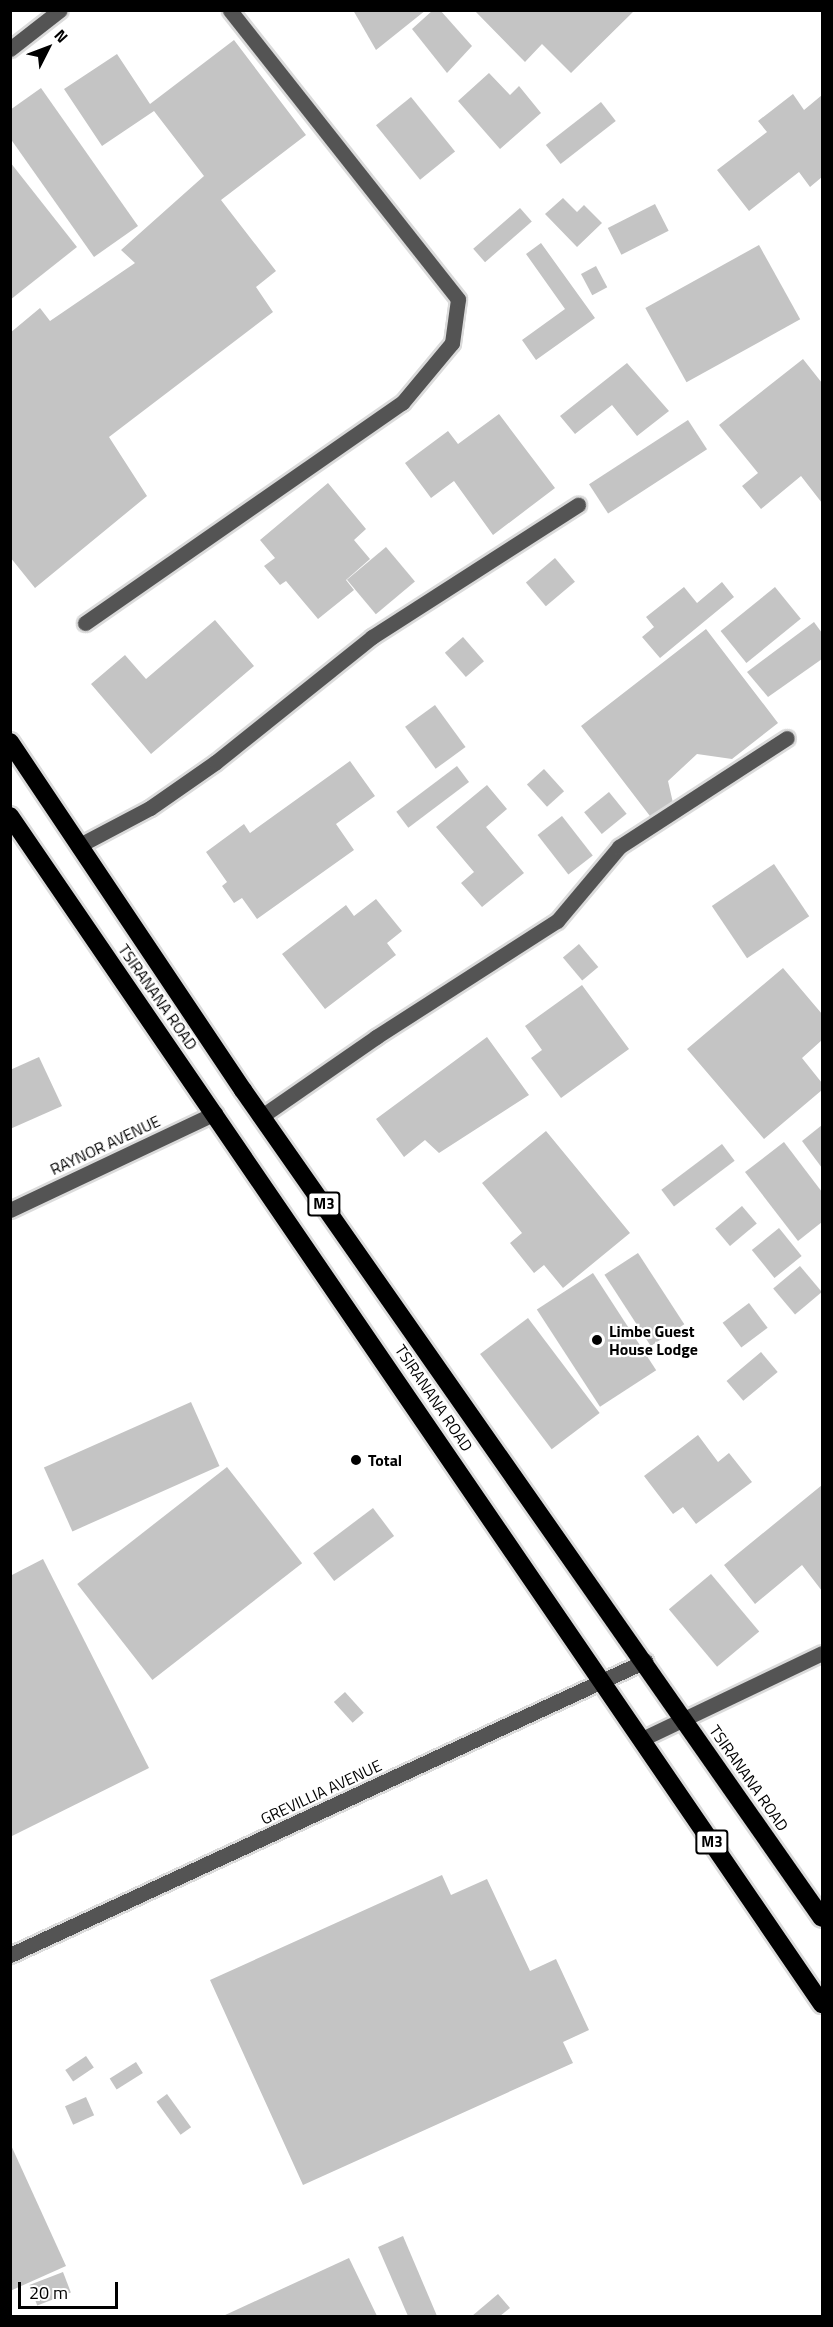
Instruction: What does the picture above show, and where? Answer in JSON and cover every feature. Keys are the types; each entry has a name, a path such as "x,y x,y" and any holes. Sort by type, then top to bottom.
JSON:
{"highway":[{"name":"TSIRANANA ROAD","path":"10,742 262,1116 645,1660 822,1918"},
{"name":"TSIRANANA ROAD","path":"10,816 604,1680 822,2004"}],"street":[{"path":"10,49 60,10"},
{"path":"85,623 402,403 452,343 458,299 230,10"},
{"path":"78,846 150,808 197,775 372,638 578,505"},
{"path":"262,1116 376,1036 557,921 620,847 787,738"},
{"name":"RAYNOR AVENUE","path":"10,1210 215,1113"},
{"path":"642,1739 685,1721 822,1653"},
{"name":"GREVILLIA AVENUE","path":"10,1954 645,1660"}],"building":[{"path":"353,10 426,10 376,50"},
{"path":"433,10 440,10 472,46 447,73 412,29"},
{"path":"474,10 635,10 571,73 542,44 525,62"},
{"path":"234,40 306,135 221,200 276,271 256,287 273,312 109,437 147,496 35,588 10,557 10,333 40,308 50,321 135,263 121,250 204,176 154,111 102,146 64,89 117,54 150,104"},
{"path":"489,73 510,95 519,86 541,113 500,149 458,101"},
{"path":"41,88 138,226 94,257 10,138 10,110"},
{"path":"793,94 804,110 822,95 822,177 810,187 799,172 749,211 717,170 767,132 758,121"},
{"path":"411,97 455,151 420,180 376,125"},
{"path":"601,102 616,121 561,164 546,145"},
{"path":"10,162 77,247 10,300"},
{"path":"563,198 577,212 584,205 602,223 577,247 545,214"},
{"path":"655,204 669,231 621,255 608,228"},
{"path":"520,208 532,222 485,262 473,249"},
{"path":"541,243 595,318 536,360 522,340 565,309 526,254"},
{"path":"759,245 800,319 687,382 645,308"},
{"path":"596,266 607,287 592,295 581,274"},
{"path":"803,359 822,383 822,503 801,476 761,509 742,486 758,473 719,425"},
{"path":"627,363 669,411 637,436 612,405 575,434 560,416"},
{"path":"499,414 555,488 493,535 454,481 431,498 405,463 448,431 458,444"},
{"path":"688,420 707,449 608,514 589,484"},
{"path":"328,483 366,529 354,540 370,559 346,580 354,590 318,619 286,581 280,585 264,566 275,558 260,540"},
{"path":"386,547 415,581 376,614 347,580"},
{"path":"555,558 575,582 546,606 526,582"},
{"path":"722,582 734,597 660,658 642,637 654,627 646,617 684,587 697,603"},
{"path":"775,587 801,619 746,663 721,631"},
{"path":"215,620 254,666 151,754 91,684 125,655 146,679"},
{"path":"814,622 822,633 822,659 768,697 747,672"},
{"path":"706,629 778,723 732,759 697,754 668,781 673,803 653,820 581,726"},
{"path":"463,637 484,661 466,677 445,653"},
{"path":"435,705 466,747 436,769 405,727"},
{"path":"350,761 375,796 336,824 354,850 257,919 242,898 234,903 222,886 227,882 206,852 244,824 250,833"},
{"path":"457,766 469,782 408,828 396,812"},
{"path":"544,769 564,791 547,807 527,784"},
{"path":"487,785 507,809 486,827 524,873 482,907 461,883 474,872 436,827"},
{"path":"609,792 627,814 602,834 584,812"},
{"path":"562,816 593,855 568,874 538,835"},
{"path":"774,864 809,916 747,958 712,906"},
{"path":"376,899 402,931 387,943 396,955 325,1009 282,954 346,905 354,916"},
{"path":"579,944 598,967 582,980 563,957"},
{"path":"783,968 822,1014 822,1040 802,1058 822,1083 822,1090 764,1139 687,1049"},
{"path":"582,985 629,1049 561,1098 531,1058 542,1050 525,1026"},
{"path":"487,1037 529,1095 439,1153 425,1140 404,1157 376,1119"},
{"path":"39,1057 62,1106 10,1129 10,1070"},
{"path":"822,1125 822,1168 802,1141"},
{"path":"546,1131 630,1233 563,1288 544,1265 534,1273 510,1243 522,1233 482,1183"},
{"path":"784,1142 822,1192 822,1222 798,1241 745,1172"},
{"path":"722,1144 735,1161 674,1207 661,1190"},
{"path":"742,1206 757,1224 730,1246 715,1228"},
{"path":"779,1228 802,1256 774,1278 752,1250"},
{"path":"638,1253 684,1324 651,1346 604,1275"},
{"path":"800,1266 822,1292 795,1315 773,1288"},
{"name":"Limbe Guest House Lodge","path":"593,1273 656,1370 600,1407 537,1309"},
{"path":"749,1303 768,1328 741,1348 723,1323"},
{"path":"528,1318 600,1413 552,1449 480,1354"},
{"path":"761,1352 778,1372 743,1401 727,1381"},
{"path":"191,1402 219,1466 72,1531 44,1467"},
{"path":"698,1435 718,1462 729,1453 752,1482 696,1524 683,1507 673,1514 644,1476"},
{"path":"227,1467 302,1563 152,1680 77,1584"},
{"path":"822,1485 822,1591 802,1565 755,1604 724,1565"},
{"path":"373,1508 394,1536 334,1581 313,1553"},
{"path":"43,1559 149,1768 10,1837 10,1576"},
{"path":"711,1574 759,1631 717,1667 669,1609"},
{"path":"345,1692 364,1713 353,1723 334,1702"},
{"path":"442,1875 451,1895 487,1879 530,1971 556,1959 589,2030 563,2042 573,2063 303,2185 210,1980"},
{"path":"86,2056 94,2068 73,2082 65,2070"},
{"path":"136,2062 143,2073 117,2089 110,2078"},
{"path":"167,2094 191,2127 181,2135 156,2102"},
{"path":"86,2097 94,2115 73,2125 65,2106"},
{"path":"10,2143 66,2266 10,2291"},
{"path":"403,2236 437,2316 408,2316 378,2247"},
{"path":"349,2258 377,2316 223,2316"},
{"path":"63,2272 71,2293 37,2305 29,2285"},
{"path":"498,2294 510,2308 500,2316 472,2316"}],"place":[{"name":"Limbe Guest House Lodge","path":"597,1340"},
{"name":"Total","path":"356,1460"}]}
